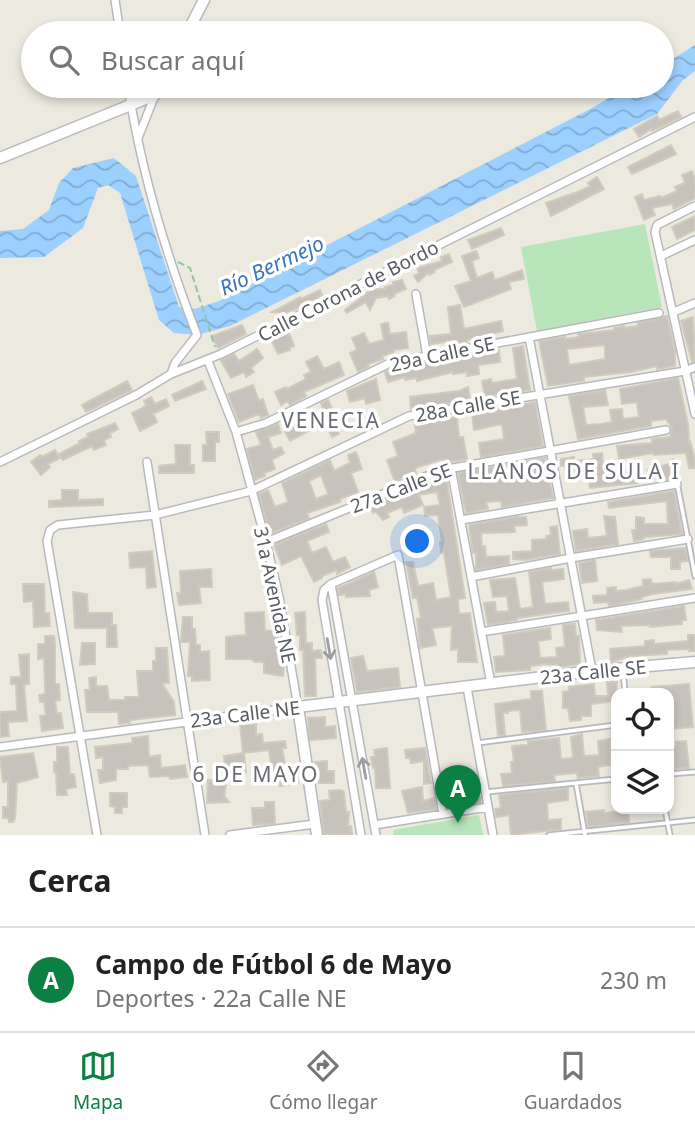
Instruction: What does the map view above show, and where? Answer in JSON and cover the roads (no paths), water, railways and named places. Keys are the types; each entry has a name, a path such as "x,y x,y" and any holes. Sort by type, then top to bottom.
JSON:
{"street":[{"path":"115,0 118,21"},
{"path":"193,21 204,0"},
{"path":"129,98 164,240 197,335 175,363 171,374"},
{"path":"0,158 141,98"},
{"path":"138,139 155,98"},
{"name":"Calle Corona de Bordo","path":"0,461 136,395 171,374 208,360 695,117"},
{"path":"695,206 657,225 655,232 695,414"},
{"path":"661,256 695,240"},
{"path":"416,294 427,356"},
{"path":"674,312 695,303"},
{"name":"29a Calle SE","path":"236,432 266,423 390,363 659,313"},
{"path":"529,337 592,671"},
{"name":"31a Avenida NE","path":"208,360 236,432 279,597 317,835"},
{"name":"28a Calle SE","path":"81,735 47,541 50,530 58,525 155,515 251,491 409,415 685,371 695,367"},
{"name":"27a Calle SE","path":"266,542 451,468 666,430"},
{"path":"147,462 205,835"},
{"path":"451,468 491,684"},
{"path":"461,520 677,484"},
{"path":"471,578 688,539"},
{"path":"360,835 322,600 324,590 331,584 398,555 443,814"},
{"path":"331,584 376,835"},
{"path":"481,632 695,598"},
{"name":"23a Calle SE","path":"491,684 695,662"},
{"name":"23a Calle NE","path":"0,747 491,684"},
{"path":"467,687 493,835"},
{"path":"81,735 97,835"},
{"path":"374,825 488,807"},
{"path":"230,835 315,824"}],"lane":[{"path":"673,462 695,576"},
{"path":"623,668 625,688"},
{"path":"477,743 611,726"},
{"path":"674,774 695,772"},
{"path":"486,792 611,780"},
{"path":"576,783 585,833"},
{"path":"666,814 670,835"},
{"path":"549,835 695,820"}],"water":[{"path":"695,45 695,71 674,92 674,58"},
{"path":"609,98 669,98 657,114 230,326 197,335 174,333 159,320 120,193 108,185 98,188 83,228 44,257 0,258 0,231 23,229 49,210 59,183 73,168 114,158 136,176 179,307 195,309 219,301"}],"place":[{"name":"Campo de Fútbol 6 de Mayo","path":"458,823"}],"district":[{"name":"VENECIA","path":"331,421"},
{"name":"LLANOS DE SULA I","path":"574,472"},
{"name":"6 DE MAYO","path":"256,775"}],"water label":[{"name":"Río Bermejo","path":"272,266"}]}
